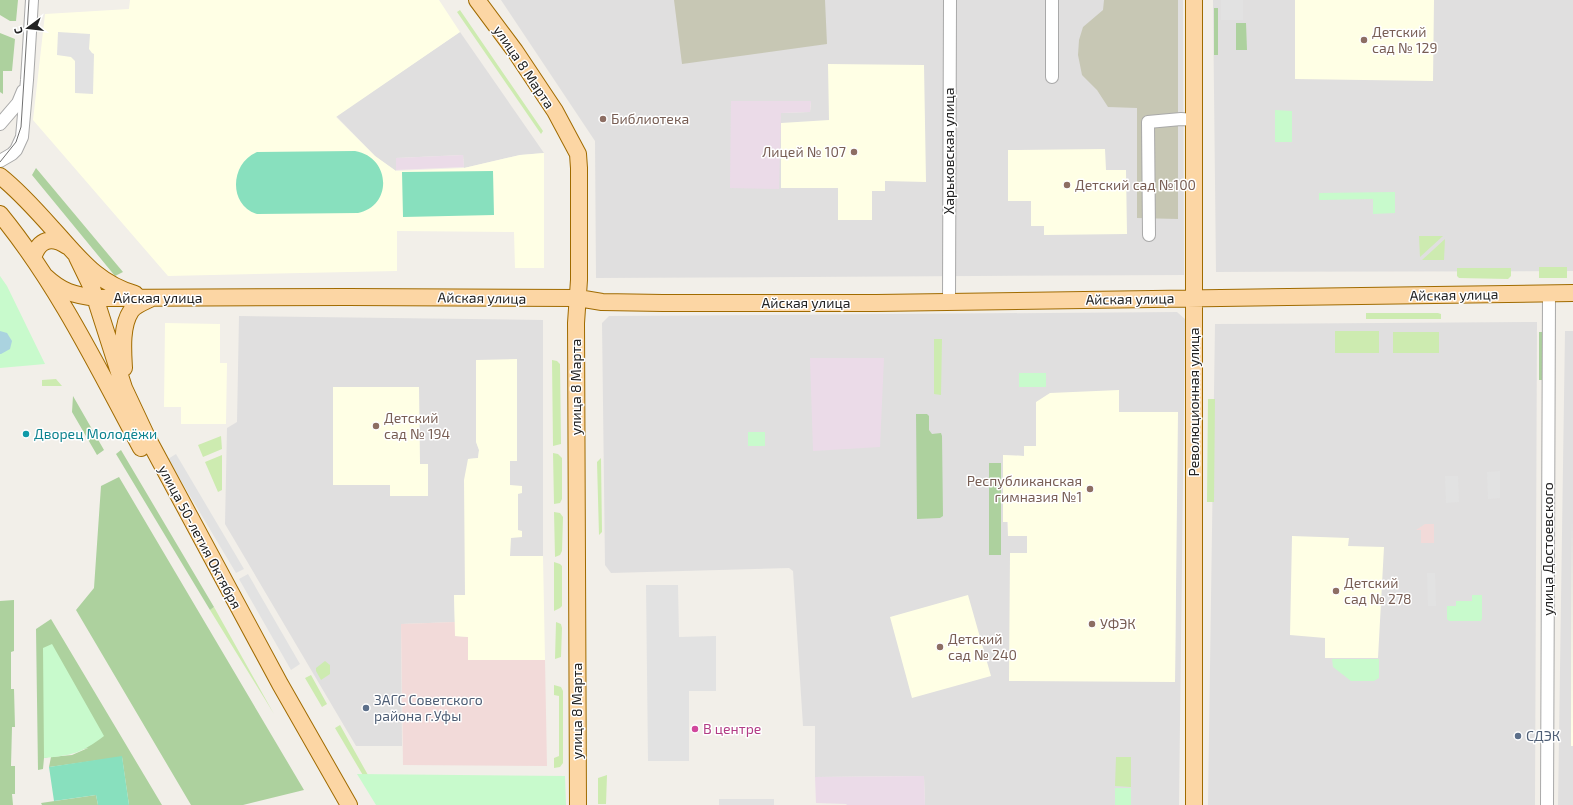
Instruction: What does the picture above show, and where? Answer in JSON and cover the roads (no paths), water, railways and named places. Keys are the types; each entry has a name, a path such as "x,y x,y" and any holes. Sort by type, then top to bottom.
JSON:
{"main road":[{"name":"улица 8 Марта","path":"478,0 516,51 555,111 578,154 578,298 576,337 578,805"},
{"name":"Революционная улица","path":"1194,0 1194,805"},
{"name":"улица 50-летия Октября","path":"0,176 101,279 126,291 150,298"},
{"path":"0,214 33,258 64,306 156,475 214,564"},
{"path":"33,258 35,250 46,241 59,241 74,252"},
{"name":"улица 50-летия Октября","path":"74,252 86,273 96,298 124,388 147,437 214,564 348,805"},
{"name":"Айская улица","path":"45,276 55,286 64,290 74,294 96,298 578,298 602,302 663,303 949,302 1549,293 1573,294"},
{"path":"124,388 126,321 132,310 150,298"}],"street":[{"path":"0,161 12,154 19,144 23,128 32,0"},
{"name":"Харьковская улица","path":"949,302 950,0"},
{"path":"1052,0 1052,77"},
{"path":"0,124 18,103 27,80"},
{"path":"1149,235 1148,122 1181,119 1194,120"},
{"name":"улица Достоевского","path":"1547,805 1549,293"}],"water":[{"path":"0,331 7,333 12,341 10,349 1,354 0,354"}],"tram line":[{"path":"0,162 16,142 21,127 29,0"}],"place":[{"name":"Детский сад № 129","path":"1364,40"},
{"name":"Библиотека","path":"603,119"},
{"name":"Лицей № 107","path":"854,152"},
{"name":"Детский сад №100","path":"1067,185"},
{"name":"Детский сад № 194","path":"376,426"},
{"name":"Дворец Молодёжи","path":"26,434"},
{"name":"Республиканская гимназия №1","path":"1090,489"},
{"name":"Детский сад № 278","path":"1336,591"},
{"name":"УФЭК","path":"1092,624"},
{"name":"Детский сад № 240","path":"940,647"},
{"name":"ЗАГС Советского района г.Уфы","path":"366,708"},
{"name":"В центре","path":"695,729"},
{"name":"СДЭК","path":"1518,736"}]}
